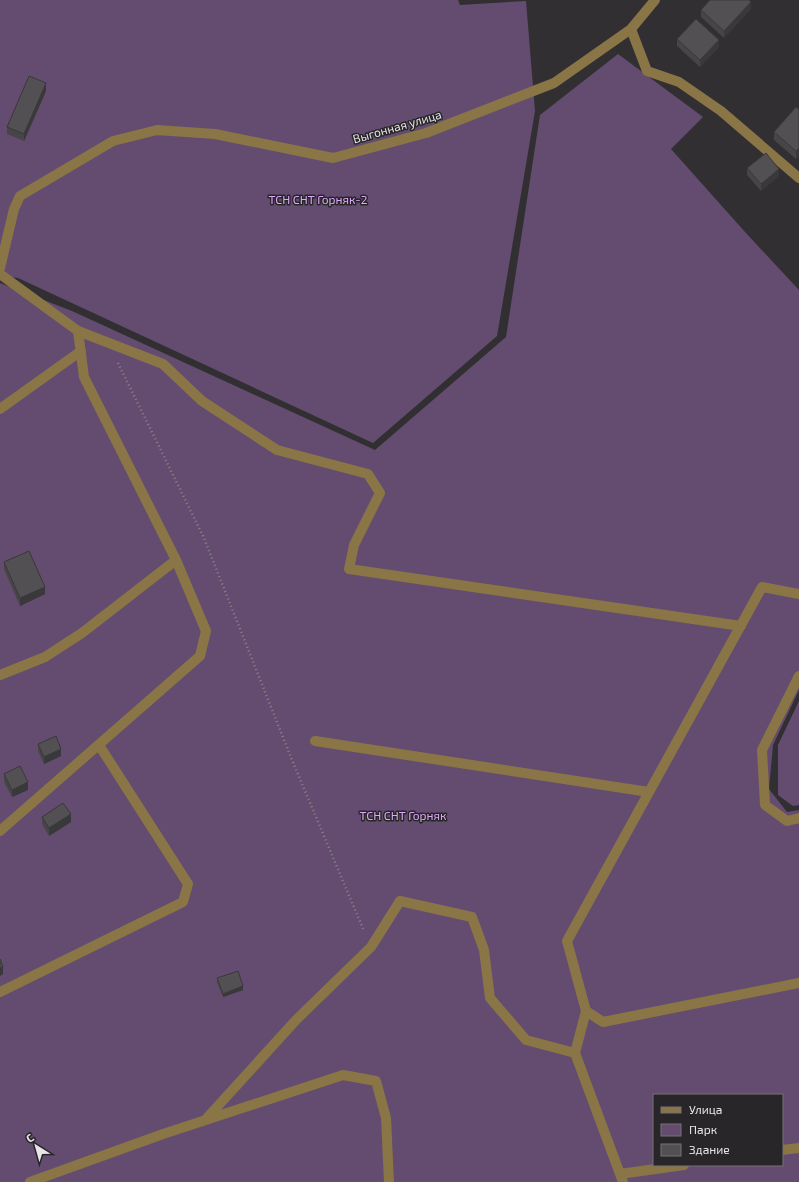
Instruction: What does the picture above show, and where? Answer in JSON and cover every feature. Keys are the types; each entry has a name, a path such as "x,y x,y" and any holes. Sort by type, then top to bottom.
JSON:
{"street":[{"name":"Выгонная улица","path":"0,268 14,209 20,196 113,142 156,130 215,134 333,158 426,133 554,83 631,29 655,0"},
{"path":"631,29 647,71 679,82 721,111 799,178"},
{"path":"0,274 78,331 163,364 202,401 277,450 368,474 380,493 354,545 349,569 741,626"},
{"path":"0,831 200,656 206,631 176,560 84,377 78,331"},
{"path":"0,410 81,351"},
{"path":"0,675 45,657 82,633 176,560"},
{"path":"679,1166 622,1178 575,1052 586,1011 567,941 762,587 799,594"},
{"path":"799,676 762,750 766,805 787,821 799,818"},
{"path":"315,741 649,792"},
{"path":"0,992 183,902 188,884 99,744"},
{"path":"206,1119 297,1019 371,947 400,901 472,917 484,950 490,998 526,1040 575,1052"},
{"path":"586,1011 603,1022 799,983"},
{"path":"30,1182 206,1119 343,1075 376,1081 386,1118 389,1182"},
{"path":"783,1150 799,1148"}],"path":[{"path":"108,343 204,538 292,760 371,947"}],"green space":[{"name":"ТСН СНТ Горняк-2","path":"0,0 458,0 460,5 526,1 535,111 497,336 373,443 18,278 0,276"},
{"name":"ТСН СНТ Горняк","path":"618,54 703,117 671,149 799,290 799,690 773,745 769,789 787,812 799,810 799,1182 0,1182 0,283 72,311 375,450 506,337 540,115"},
{"path":"799,701 799,805 793,806 778,795 778,745"}],"building":[{"path":"710,0 749,0 751,2 724,31 701,10"},
{"path":"696,19 719,40 700,60 677,39"},
{"path":"29,76 46,83 24,134 7,127"},
{"path":"796,107 799,110 799,148 796,151 774,132"},
{"path":"766,153 779,169 761,184 747,168"},
{"path":"29,551 45,587 20,598 4,562"},
{"path":"56,736 61,749 44,757 38,744"},
{"path":"20,766 28,782 12,790 4,774"},
{"path":"63,803 71,814 49,828 42,817"},
{"path":"0,959 3,967 0,968"},
{"path":"238,971 243,986 223,994 217,978"}]}
